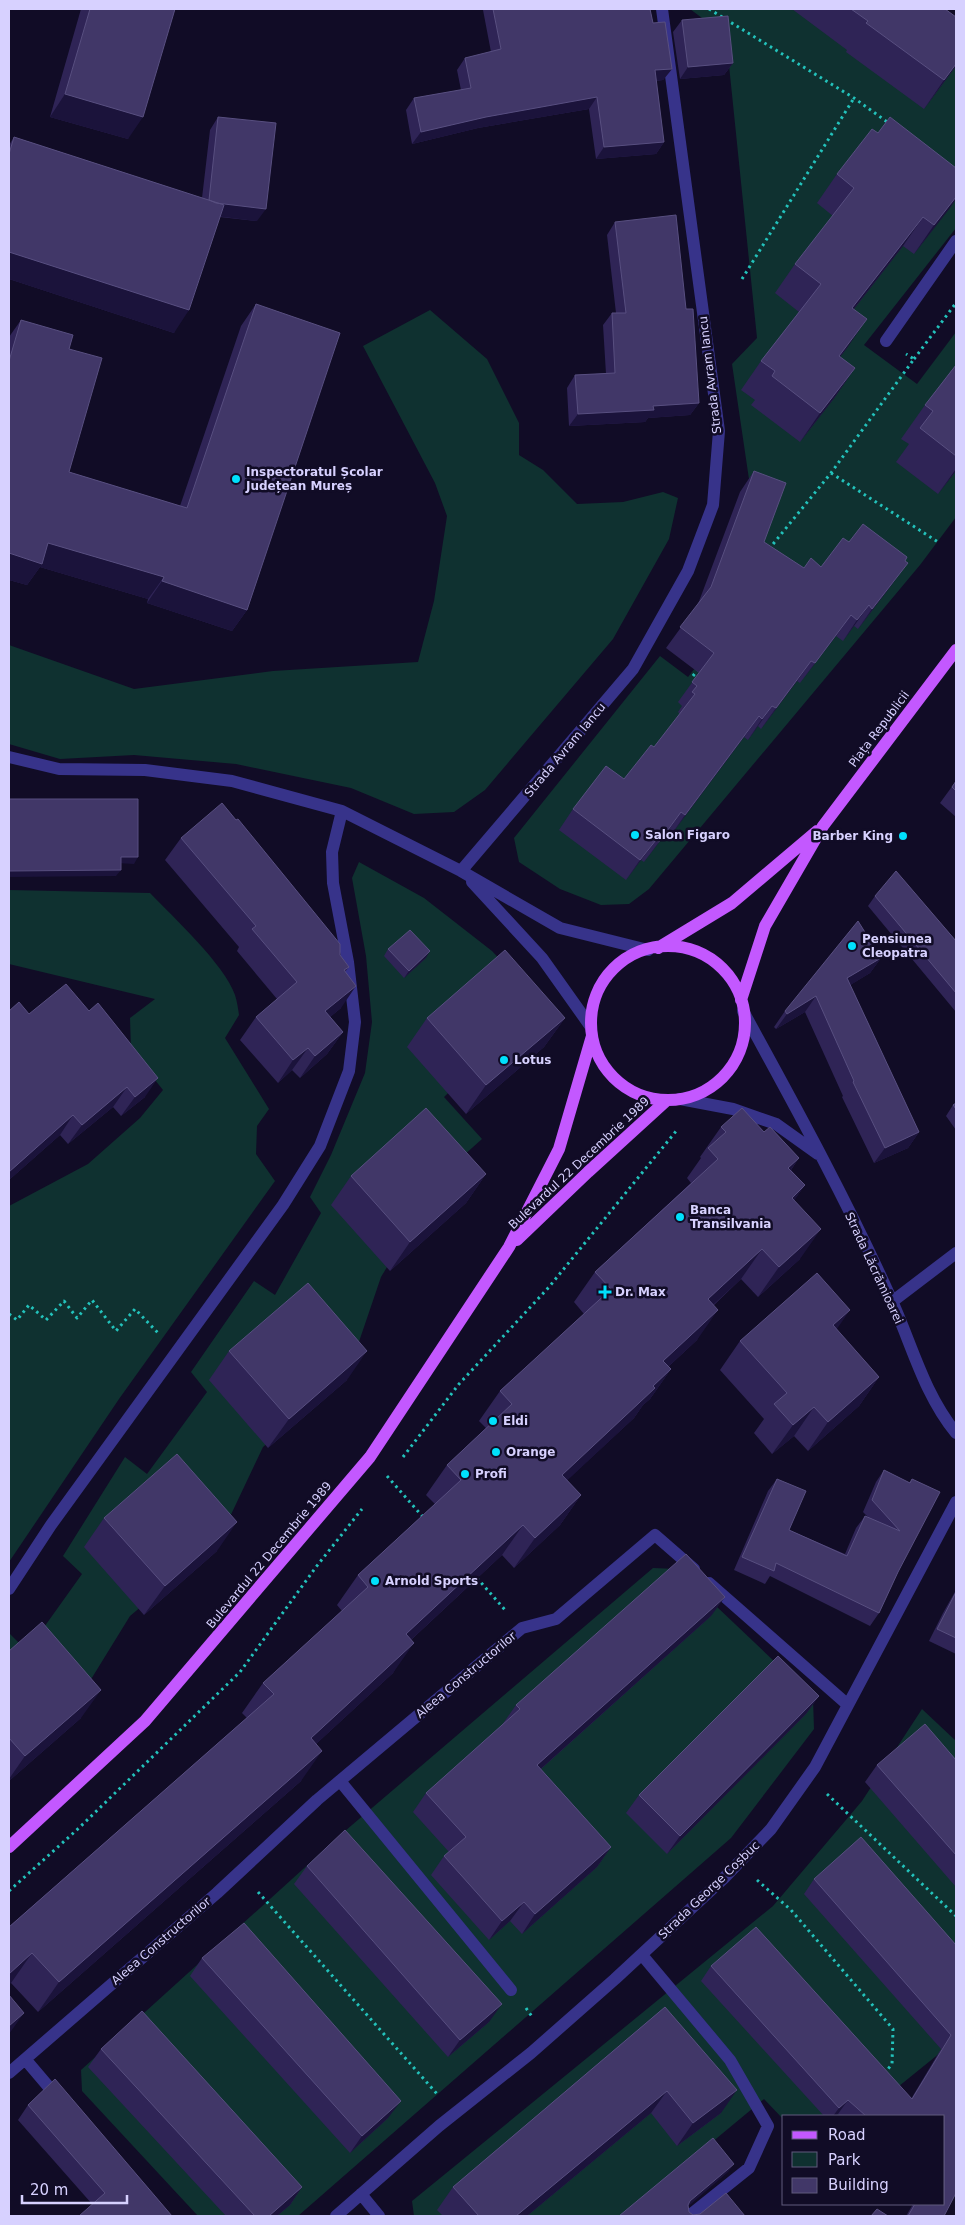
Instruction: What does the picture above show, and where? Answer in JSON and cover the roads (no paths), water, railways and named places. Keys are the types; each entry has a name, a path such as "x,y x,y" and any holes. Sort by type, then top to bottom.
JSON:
{"main road":[{"name":"Piața Republicii","path":"742,1006 765,926 824,826 956,650"},
{"name":"Piața Republicii","path":"652,950 732,903 824,826"},
{"name":"Bulevardul 22 Decembrie 1989","path":"672,947 688,949 702,954 727,972 736,986 742,1006 744,1032 740,1051 730,1069 711,1087 699,1094 674,1100 646,1097 627,1087 611,1074 599,1056 592,1031 592,1010 596,993 605,978 616,966 631,956 652,950 672,947"},
{"name":"Bulevardul 22 Decembrie 1989","path":"9,1846 145,1721 370,1457 509,1247 558,1149 592,1031"},
{"name":"Bulevardul 22 Decembrie 1989","path":"509,1247 588,1172 674,1100"}],"street":[{"name":"Strada Avram Iancu","path":"462,871 634,669 688,571 713,505 719,432 662,9"},
{"path":"886,341 956,241"},
{"path":"9,757 59,769 145,770 232,781 342,811 462,871 560,928 652,950"},
{"path":"9,1589 51,1525 175,1351 283,1205 320,1146 349,1071 355,1022 348,962 333,883 332,852 342,811"},
{"path":"462,871 542,958 592,1031"},
{"name":"Strada Lăcrămioarei","path":"742,1006 820,1155 893,1302 922,1377 956,1432"},
{"name":"Strada Lăcrămioarei","path":"674,1100 733,1109 776,1124 820,1155"},
{"path":"893,1302 956,1253"},
{"name":"Strada George Coșbuc","path":"336,2216 439,2126 531,2053 642,1955 724,1878 771,1829 815,1767 956,1502"},
{"name":"Aleea Constructorilor","path":"9,2073 217,1894 340,1781 522,1628 556,1619 655,1535 848,1705"},
{"path":"340,1781 511,1990"},
{"path":"642,1955 730,2060 768,2126 749,2168 689,2216"},
{"path":"25,2059 67,2108"},
{"path":"361,2194 379,2216"}],"place":[{"name":"Inspectoratul Școlar Județean Mureș","path":"236,479"},
{"name":"Salon Figaro","path":"635,835"},
{"name":"Barber King","path":"903,836"},
{"name":"Pensiunea Cleopatra","path":"852,946"},
{"name":"Lotus","path":"504,1060"},
{"name":"Banca Transilvania","path":"680,1217"},
{"name":"Dr. Max","path":"605,1292"},
{"name":"Eldi","path":"493,1421"},
{"name":"Orange","path":"496,1452"},
{"name":"Profi","path":"465,1474"},
{"name":"Arnold Sports","path":"375,1581"}]}
